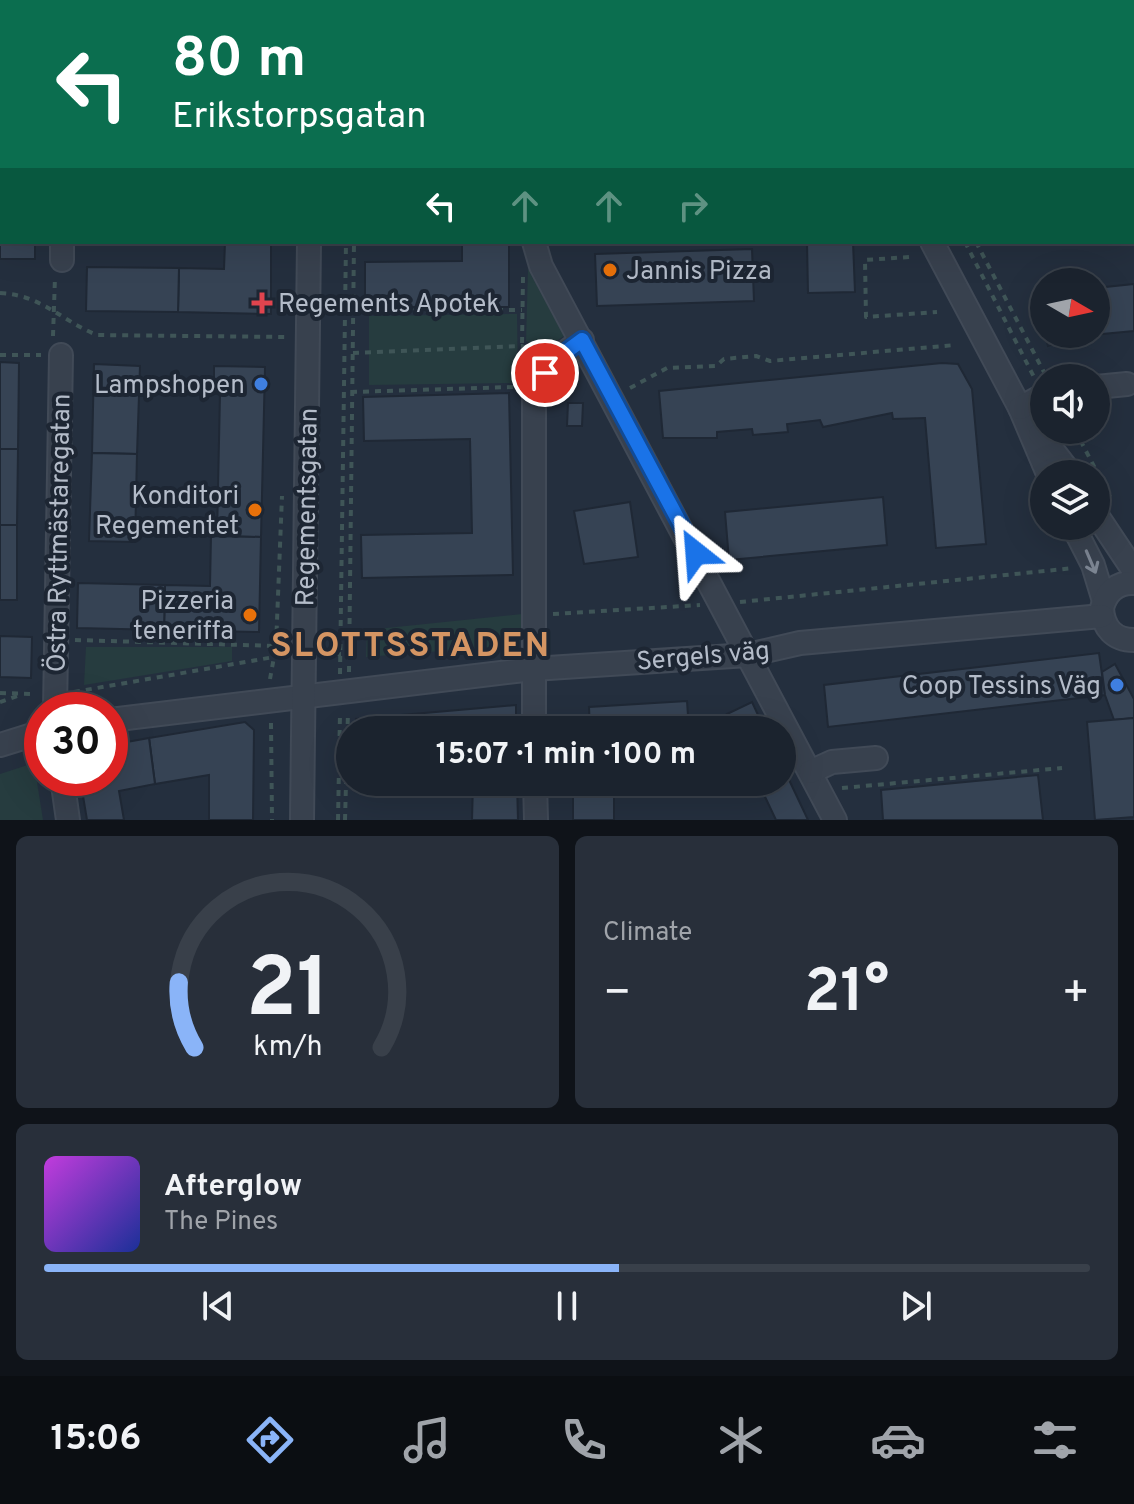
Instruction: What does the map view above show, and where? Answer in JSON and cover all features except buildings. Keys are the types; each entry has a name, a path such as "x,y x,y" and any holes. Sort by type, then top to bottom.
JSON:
{"street":[{"name":"Regementsgatan","path":"302,820 309,244"},
{"path":"535,244 541,266 835,820"},
{"path":"936,244 1020,408 1042,460"},
{"path":"534,716 534,386 555,360 582,340"},
{"name":"Östra Ryttmästaregatan","path":"55,692 61,355"},
{"path":"1110,386 1127,384"},
{"path":"1020,408 1030,403"},
{"path":"1020,408 1060,460"},
{"path":"1110,521 1134,571"},
{"path":"1080,540 1093,565 1103,608 1134,653"},
{"path":"1103,608 1119,585 1134,583"},
{"name":"Sergels väg","path":"128,718 533,669 748,655 800,643 1103,608"},
{"path":"0,745 24,738"},
{"path":"815,781 832,762 876,758"},
{"path":"65,796 68,820"},
{"path":"535,796 536,820"}],"path":[{"path":"345,820 341,654 346,244"},
{"path":"338,820 344,690 349,654 354,244"},
{"path":"966,244 1030,368"},
{"path":"977,244 1040,364"},
{"path":"54,310 53,282 62,251"},
{"path":"909,257 865,260 866,317 937,312"},
{"path":"351,392 534,386 522,346 523,269"},
{"path":"0,293 38,300 72,325 97,335 309,339 352,353 522,346 555,360"},
{"path":"353,311 522,310"},
{"path":"613,397 667,368 716,366 724,359 756,356 770,361 955,345"},
{"path":"0,355 61,355"},
{"path":"272,820 274,738 266,699 276,646 283,492"},
{"path":"534,615 723,604 1093,565"},
{"path":"56,639 276,646"},
{"path":"104,692 274,657 349,654"},
{"path":"0,693 23,694"},
{"path":"0,702 23,694"},
{"path":"815,781 1062,768"}],"green space":[{"path":"528,269 564,336 543,350 526,341"},
{"path":"517,314 518,383 369,385 369,316"},
{"path":"522,614 523,637 517,645 366,657 367,630"},
{"path":"86,647 232,647 232,661 84,685"},
{"path":"24,766 24,796 39,796 43,820 0,820 0,774"}],"place":[{"name":"Jannis Pizza","path":"610,270"},
{"name":"Regements Apotek","path":"262,303"},
{"name":"Lampshopen","path":"261,384"},
{"name":"Konditori Regementet","path":"255,510"},
{"name":"Pizzeria teneriffa","path":"250,615"},
{"name":"Coop Tessins Väg","path":"1117,685"}],"district":[{"name":"SLOTTSSTADEN","path":"411,644"}],"route":[{"path":"545,373 555,360 582,340 696,553"}]}
